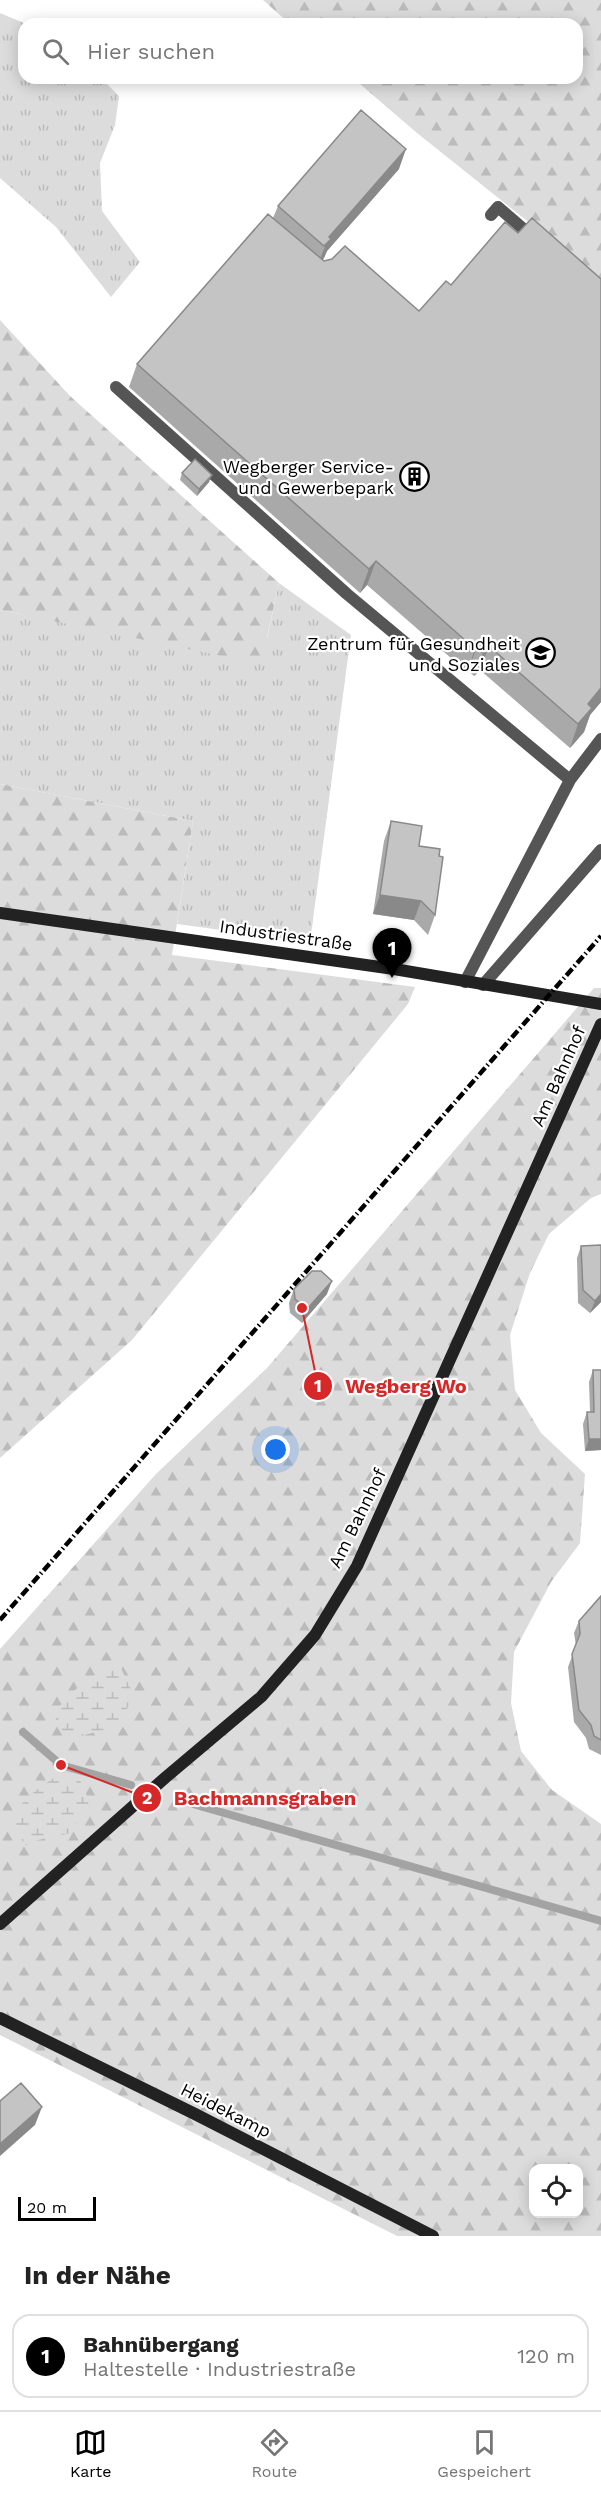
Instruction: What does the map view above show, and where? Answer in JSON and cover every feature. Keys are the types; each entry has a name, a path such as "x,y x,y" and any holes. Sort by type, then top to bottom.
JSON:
{"street":[{"name":"Industriestraße","path":"0,913 394,969 601,1004"},
{"name":"Am Bahnhof","path":"0,1924 166,1777 261,1697 315,1635 357,1566 601,1024"},
{"name":"Heidekamp","path":"0,2018 195,2114 433,2236"}],"lane":[{"path":"491,215 498,207 546,248"},
{"path":"116,387 347,594 570,780"},
{"path":"465,982 570,780 601,739"},
{"path":"483,985 601,850"}],"green space":[{"path":"263,0 601,0 601,280 417,133 360,84 583,84 583,18 283,18"},
{"path":"0,13 18,21 18,84 107,84 119,96 115,125 100,163 102,211 140,262 111,297 56,227 0,178"},
{"path":"0,320 70,396 279,583 261,664 0,610"},
{"path":"279,583 351,635 310,942 177,924 193,821 0,784 0,610 19,614 267,638"},
{"path":"0,784 193,821 172,955 415,987 408,1004 132,1340 0,1458"},
{"path":"594,988 601,988 601,1194 591,1198 549,1234 530,1273 510,1335 515,1390 541,1433 585,1474 580,1543 551,1582 514,1652 511,1703 521,1751 552,1790 601,1824 601,2236 397,2236 0,2035 0,1649 156,1474 267,1368"},
{"path":"120,1666 130,1687 133,1700 114,1727 70,1739 55,1722 59,1707 80,1685 107,1667"},
{"path":"63,1772 76,1772 89,1805 71,1833 26,1845 11,1828 18,1809 30,1795"}],"building":[{"path":"361,110 406,149 329,237 331,239 324,246 278,206"},
{"name":"Wegberger Service- und Gewerbepark","path":"268,214 324,261 332,259 345,246 419,311 446,281 451,285 505,222 518,233 532,218 601,279 601,688 588,704 592,708 578,724 489,646 483,653 477,647 475,649 376,561 369,569 137,364"},
{"path":"195,459 212,475 199,489 182,473"},
{"path":"391,821 422,826 419,846 440,849 439,856 443,857 435,915 421,901 380,895"},
{"path":"601,1245 601,1294 595,1301 583,1290 581,1246"},
{"path":"312,1271 321,1271 332,1281 307,1309 295,1299 294,1289"},
{"path":"593,1370 601,1370 601,1439 589,1439 587,1412 594,1412"},
{"path":"601,1596 601,1740 594,1736 591,1725 579,1710 572,1654 580,1634 579,1621"},
{"path":"21,2083 42,2107 0,2144 0,2101"}],"waterway":[{"path":"23,1732 61,1765 131,1785"},
{"path":"186,1802 601,1921"}],"railway":[{"path":"0,1620 601,936"}],"place":[{"name":"Wegberger Service- und Gewerbepark","path":"415,476"},
{"name":"Zentrum für Gesundheit und Soziales","path":"541,653"},
{"name":"Bahnübergang","path":"392,978"},
{"name":"Wegberg Wo","path":"302,1308"},
{"name":"Bachmannsgraben","path":"61,1765"}]}
